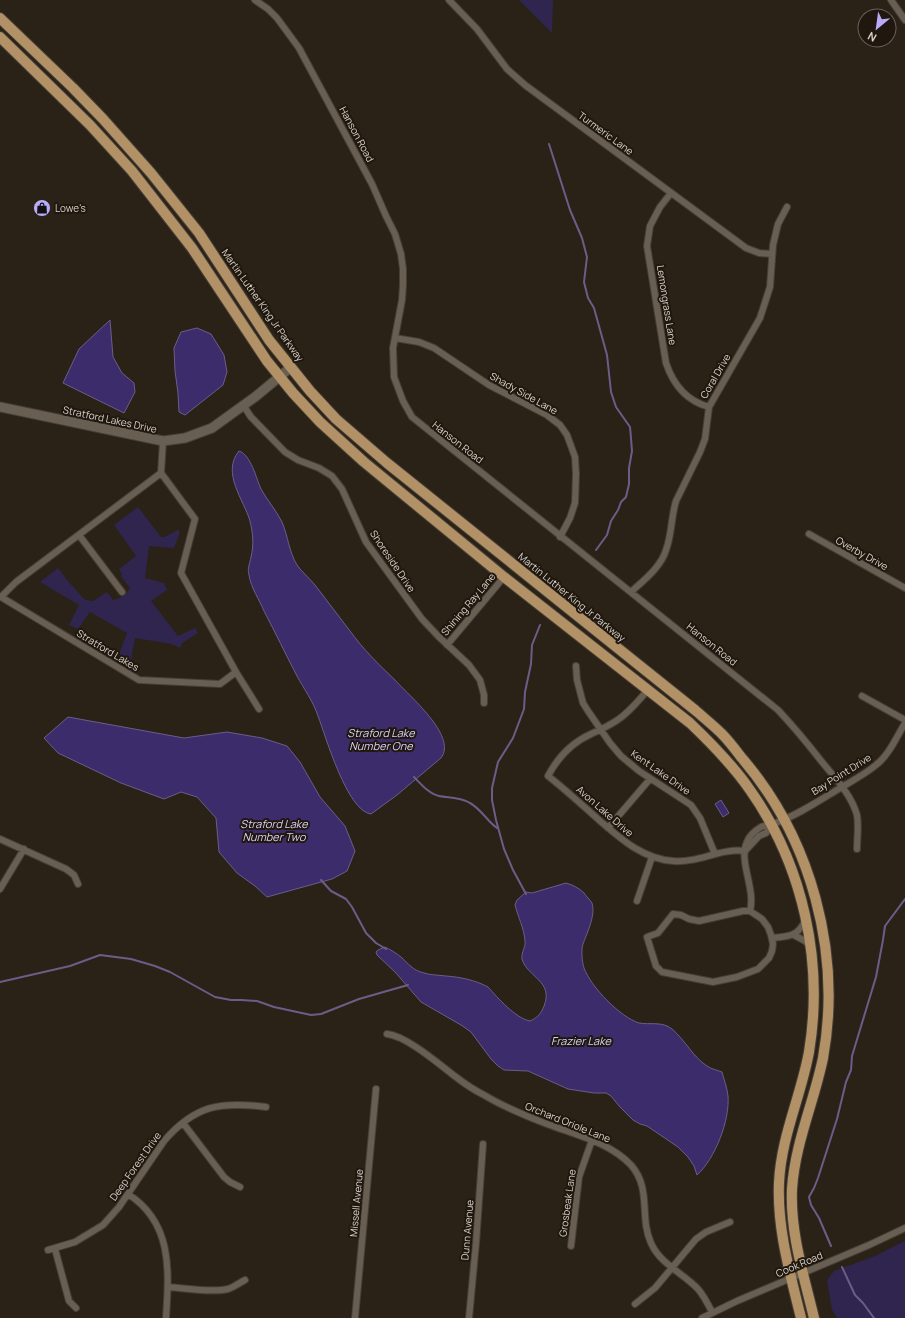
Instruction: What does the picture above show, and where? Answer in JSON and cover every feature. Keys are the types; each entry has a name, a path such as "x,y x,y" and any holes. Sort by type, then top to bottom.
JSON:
{"main road":[{"name":"Martin Luther King Jr Parkway","path":"0,18 103,118 151,173 199,233 269,340 290,368 336,419 370,449 677,696 723,735 750,766 767,789 784,819 815,892 822,925 828,972 827,1026 823,1058 798,1149 792,1190 794,1229 814,1318"},
{"path":"0,37 90,125 132,172 192,248 251,338 280,376 299,399 335,437 504,577 647,691 690,723 722,755 751,790 772,825 787,856 796,880 806,919 811,947 814,988 811,1037 802,1082 783,1148 779,1183 781,1230 801,1318"}],"street":[{"name":"Hanson Road","path":"254,0 263,5 277,18 299,48 372,184 395,234 400,250 403,269 402,300 395,338 393,362 394,377 403,401 412,417 778,710 796,728 851,800 857,816 857,849"},
{"name":"Turmeric Lane","path":"449,0 477,29 507,69 526,85 746,248 759,253 772,254"},
{"path":"891,0 905,20"},
{"name":"Lemongrass Lane","path":"671,193 660,207 650,226 647,246 666,363 677,386 686,396 698,404 709,407"},
{"name":"Coral Drive","path":"631,592 662,561 666,550 673,509 705,439 709,407 760,318 770,287 772,254 778,224 787,206"},
{"name":"Shady Side Lane","path":"395,338 419,342 434,348 489,386 547,415 560,425 567,435 575,457 576,474 575,503 570,518 560,537"},
{"name":"Stratford Lakes Drive","path":"0,407 163,441 185,438 212,428 290,368"},
{"name":"Shoreside Drive","path":"243,405 251,417 285,452 298,460 319,468 332,476 342,489 370,547 422,619 468,665 480,680 484,695 484,704"},
{"path":"163,441 161,473 195,519 181,573 236,672 259,709"},
{"name":"Stratford Lakes","path":"161,473 16,582 0,597 139,680 220,684 236,672"},
{"name":"Overby Drive","path":"809,534 905,588"},
{"path":"79,535 122,592"},
{"name":"Shining Ray Lane","path":"447,644 504,577"},
{"name":"Kent Lake Drive","path":"576,666 577,680 583,703 601,730 621,756 650,780 684,800 695,811 700,818 714,854"},
{"path":"601,730 624,716 647,691"},
{"path":"862,696 905,720"},
{"name":"Bay Point Drive","path":"745,851 746,844 750,837 762,826 772,825 806,808 859,778 885,758 905,723"},
{"name":"Avon Lake Drive","path":"601,730 586,736 572,745 557,760 548,776 626,844 652,857 665,860 698,860 722,852 734,850 745,851"},
{"path":"608,828 650,780"},
{"path":"0,838 66,869 74,875 78,884"},
{"path":"0,890 24,849"},
{"path":"745,851 752,897 750,911"},
{"path":"637,901 652,857"},
{"path":"750,911 762,919 768,927 772,938 772,951 758,969 724,980 712,982 662,972 656,966 646,937 658,933 673,914 681,915 689,920 699,921 727,914 750,911"},
{"path":"772,938 794,935 802,928 806,919"},
{"path":"794,935 805,941 811,947"},
{"name":"Orchard Oriole Lane","path":"387,1034 396,1036 413,1046 471,1087 497,1102 527,1116 592,1140 609,1148 624,1158 637,1174 644,1192 648,1234 655,1251 698,1290 704,1297 712,1312"},
{"name":"Missell Avenue","path":"356,1318 376,1089"},
{"name":"Deep Forest Drive","path":"48,1250 75,1242 103,1225 119,1207 164,1141 172,1131 183,1122 200,1111 221,1106 248,1105 266,1107"},
{"path":"183,1122 224,1177 240,1187"},
{"name":"Grosbeak Lane","path":"571,1246 579,1177 592,1140"},
{"name":"Dunn Avenue","path":"469,1318 477,1235 483,1144"},
{"path":"128,1194 141,1203 149,1212 160,1232 166,1254 168,1287 166,1318"},
{"path":"635,1304 655,1288 700,1235 730,1222"},
{"name":"Cook Road","path":"702,1318 712,1312 803,1272 869,1246 905,1228"},
{"path":"56,1248 69,1301 76,1308"},
{"path":"168,1287 202,1290 226,1289 245,1280"}],"shaded area":[{"path":"519,0 553,0 552,33"},
{"path":"138,507 161,537 178,530 180,532 174,548 149,546 145,578 164,583 167,590 151,601 178,636 195,628 198,633 182,643 180,648 172,644 135,638 131,661 119,654 127,633 90,612 78,629 69,625 79,605 40,582 58,568 85,600 93,601 107,592 113,600 127,593 130,588 121,576 122,574 119,569 136,556 114,525"},
{"path":"905,1241 905,1318 837,1318 832,1310 827,1280 834,1271 875,1256"}],"water":[{"path":"110,320 113,357 122,373 134,383 135,392 124,413 63,383 79,349"},
{"path":"197,328 211,334 224,355 227,372 223,385 185,415 179,412 174,348 181,332"},
{"name":"Straford Lake Number One","path":"239,451 247,457 261,489 282,522 292,555 297,565 315,585 355,638 377,663 420,705 429,716 443,739 444,749 441,758 397,795 371,814 362,810 354,800 338,772 314,705 293,668 251,584 248,570 253,548 252,530 233,477 232,468 234,459"},
{"name":"Straford Lake Number Two","path":"68,717 184,738 227,732 262,738 287,746 300,762 320,797 345,826 355,851 347,871 332,879 267,897 237,873 219,852 216,818 197,797 181,792 164,799 121,783 58,753 44,738"},
{"path":"721,800 729,813 723,817 715,804"},
{"name":"Frazier Lake","path":"566,883 584,893 592,903 593,913 583,944 582,956 584,968 599,992 623,1015 631,1020 643,1024 664,1025 672,1029 702,1062 710,1068 722,1072 728,1096 727,1116 720,1138 710,1159 697,1175 694,1166 688,1157 678,1147 647,1126 633,1120 611,1096 606,1093 594,1093 568,1089 528,1071 504,1070 498,1066 471,1032 421,1002 395,972 377,955 376,952 378,950 385,947 397,954 420,972 462,978 488,987 513,1012 530,1021 535,1019 543,1009 546,998 543,985 529,970 522,959 525,943 515,905 517,900 526,892 532,893"}],"waterway":[{"path":"549,144 570,210 582,238 587,257 584,282 588,298 594,308 607,355 611,392 616,407 630,427 632,451 629,468 629,484 626,497 621,502 611,521 607,535 596,550"},
{"path":"526,894 504,849 492,800 492,788 498,762 513,738 524,709 525,692 531,664 532,645 540,625"},
{"path":"414,777 435,795 459,799 470,803 497,828"},
{"path":"321,880 331,891 346,899 366,933 376,943 386,949"},
{"path":"831,1246 819,1218 811,1205 809,1197 818,1178 837,1119 846,1082 851,1070 852,1056 876,977 885,926 905,899"},
{"path":"0,982 70,966 100,955 131,959 155,966 170,972 215,997 231,1000 257,1001 274,1007 311,1015 321,1014 359,999 408,985"},
{"path":"842,1267 855,1295 874,1318"}],"place":[{"name":"Lowe's","path":"42,208"}]}
